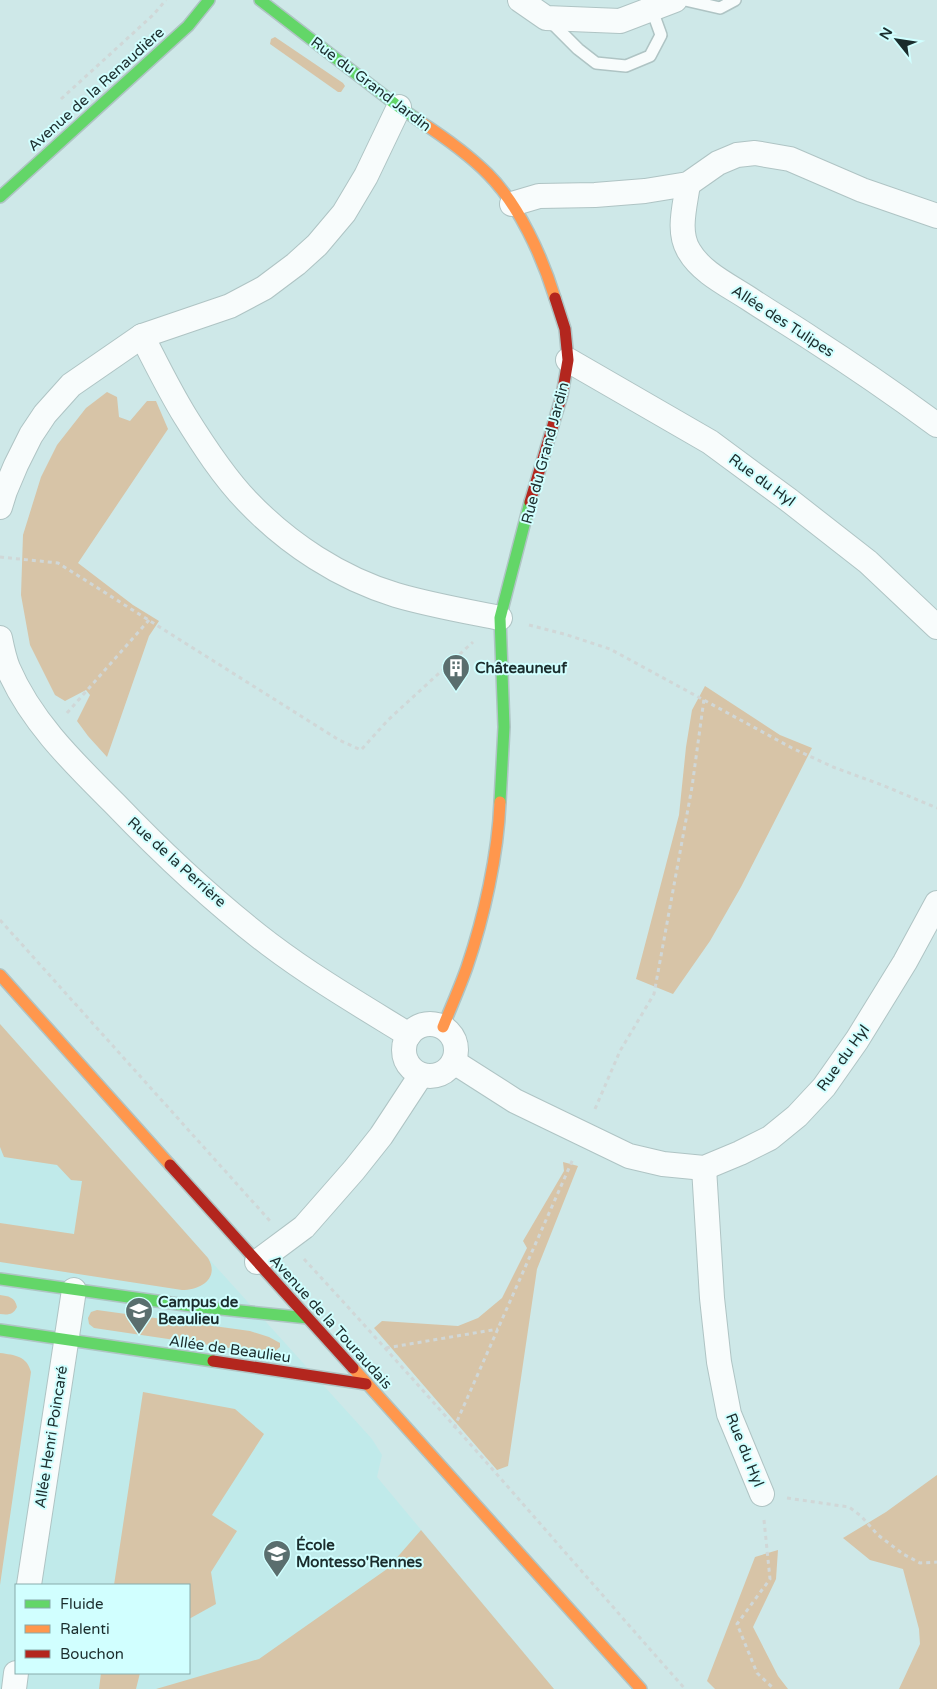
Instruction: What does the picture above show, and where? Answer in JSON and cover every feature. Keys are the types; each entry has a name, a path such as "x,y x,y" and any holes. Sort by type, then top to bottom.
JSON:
{"street":[{"name":"Avenue de la Renaudière","path":"0,197 188,26 209,0"},
{"name":"Rue du Grand Jardin","path":"260,0 399,107 448,140 488,174 512,204 535,247 551,284 565,329 568,360 562,395 533,488 500,618 504,727 500,806 492,868 478,932 467,967 443,1028"},
{"path":"520,0 546,18 620,21 676,0"},
{"path":"0,507 16,465 31,435 45,414 71,385 142,336 230,306 264,288 296,264 317,245 344,214 399,107"},
{"path":"512,204 539,196 596,195 645,191 688,184 718,163 737,155 755,152 790,159 862,190 937,216"},
{"name":"Allée des Tulipes","path":"688,184 683,219 684,240 689,252 699,264 726,284 813,339 902,399 937,425"},
{"path":"142,336 184,415 222,471 247,501 288,539 322,562 395,595 447,608 500,618"},
{"name":"Rue du Hyl","path":"568,360 710,442 868,562 937,627"},
{"name":"Rue de la Perrière","path":"0,638 7,667 28,706 78,768 141,831 203,888 262,938 330,987 409,1035"},
{"name":"Rue du Hyl","path":"454,1062 515,1101 585,1133 629,1156 663,1164 704,1168 770,1138 797,1116 824,1087 857,1040 905,962 937,903"},
{"name":"Avenue de la Touraudais","path":"0,974 641,1689"},
{"path":"435,1024 443,1028 453,1037 456,1050 454,1062 448,1070 440,1075 430,1077 415,1072 406,1059 404,1050 409,1035 417,1028 425,1025 435,1024"},
{"path":"257,1262 304,1227 354,1170 381,1136 421,1075"},
{"name":"Rue du Hyl","path":"704,1168 712,1298 724,1388 729,1414 762,1494"},
{"path":"0,1279 74,1290 308,1318"},
{"name":"Allée Henri Poincaré","path":"29,1584 74,1290"},
{"name":"Allée de Beaulieu","path":"0,1330 366,1384"},
{"path":"14,1689 16,1674"}],"lane":[{"path":"685,0 720,8 735,0"},
{"path":"546,18 596,63 626,66 650,56 661,35 652,10"}],"path":[{"name":"Avenue de la Renaudière","path":"60,100 166,0"},
{"path":"0,557 58,563 338,740 362,750 388,720 500,618 564,634 610,649 792,748 937,808"},
{"path":"49,734 149,620"},
{"path":"454,1428 620,1052 654,994 692,787 704,699"},
{"path":"0,920 386,1348 454,1428 685,1689"},
{"path":"386,1348 498,1328"},
{"path":"774,1689 757,1673 736,1624 770,1579 762,1494 849,1507 861,1516 878,1535 903,1554 920,1563 937,1562"}],"shaded area":[{"path":"275,37 343,83 345,86 341,92 338,92 270,44 271,39"},
{"path":"107,392 117,397 119,417 130,421 147,401 156,401 168,429 78,563 133,605 159,621 149,636 107,757 77,721 90,695 86,690 65,701 55,695 30,645 21,595 23,535 41,477 57,445 86,408"},
{"path":"705,686 780,735 812,748 741,887 710,941 673,994 636,979 679,815 692,710"},
{"name":"Campus de Beaulieu","path":"0,1024 372,1439 382,1455 377,1477 554,1689 0,1689"},
{"path":"0,1024 208,1258 212,1271 207,1282 196,1288 182,1290 0,1262 0,1223 74,1234 82,1181 71,1180 57,1165 4,1157 0,1147"},
{"path":"563,1162 578,1166 537,1269 508,1466 497,1470 374,1328 382,1321 458,1326 478,1318 502,1298 527,1248 523,1241 564,1171"},
{"path":"0,1295 15,1301 17,1307 12,1313 0,1314"},
{"path":"97,1310 250,1331 269,1337 280,1343 280,1347 274,1352 262,1353 94,1328 89,1324 88,1318 91,1312"},
{"path":"0,1353 20,1357 27,1363 31,1372 0,1585"},
{"path":"143,1392 235,1409 264,1434 212,1515 237,1531 211,1572 216,1604 190,1618 190,1584 114,1584"},
{"path":"937,1475 937,1689 899,1689 920,1644 919,1629 903,1569 870,1560 843,1538 886,1512"},
{"path":"421,1530 554,1689 156,1689 259,1659 387,1569"},
{"path":"778,1550 776,1579 753,1627 778,1676 788,1689 715,1689 707,1681 755,1557"},
{"path":"101,1674 140,1674 136,1689 99,1689"}],"traffic: fast":[{"path":"0,197 188,26 209,0"},
{"path":"260,0 421,122"},
{"path":"500,802 504,727 500,618 530,502"},
{"path":"0,1279 192,1306 308,1318"},
{"path":"0,1330 213,1361"}],"traffic: slow":[{"path":"421,122 464,153 488,174 510,201 536,248 555,298"},
{"path":"443,1027 467,967 479,928 493,864 500,802"},
{"path":"0,975 170,1165"},
{"path":"353,1368 641,1689"}],"traffic: jam":[{"path":"530,502 562,395 568,360 565,329 555,298"},
{"path":"170,1165 353,1368"},
{"path":"213,1361 366,1384"}],"place":[{"name":"Châteauneuf","path":"456,692"},
{"name":"Campus de Beaulieu","path":"139,1335"},
{"name":"École Montesso'Rennes","path":"277,1578"}]}
